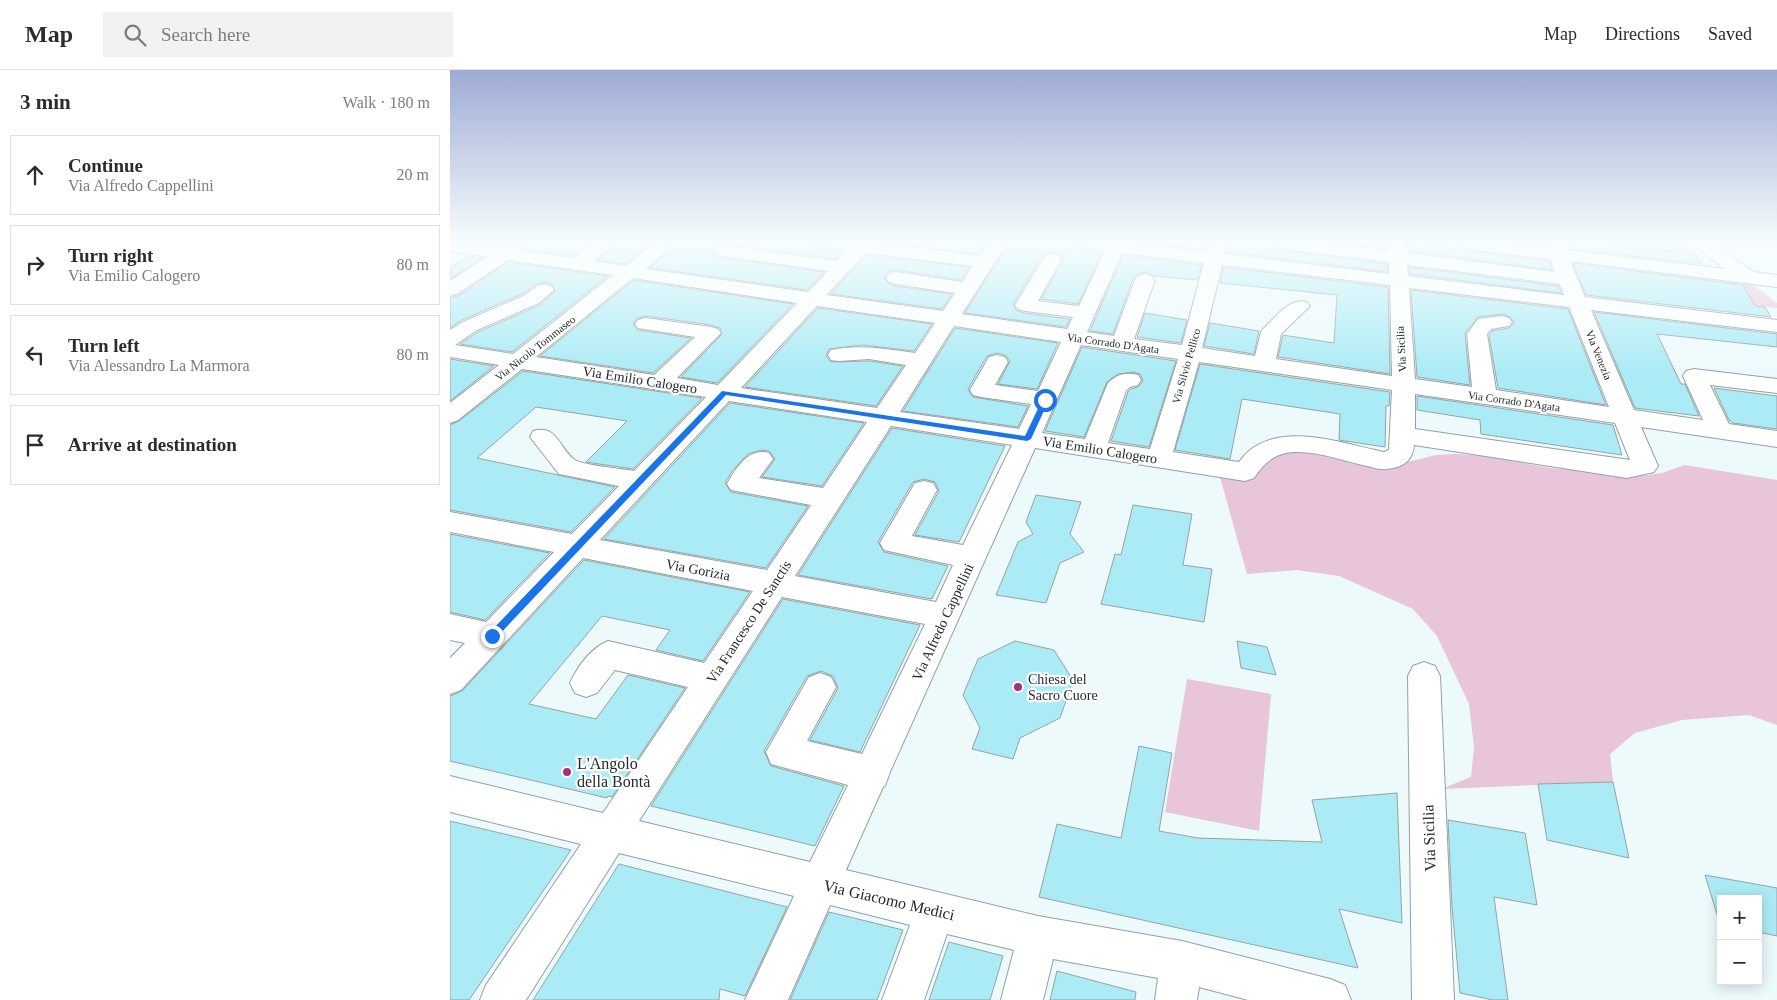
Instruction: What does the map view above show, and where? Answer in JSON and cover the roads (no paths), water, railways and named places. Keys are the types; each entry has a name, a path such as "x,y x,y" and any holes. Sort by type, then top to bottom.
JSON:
{"street":[{"name":"Via Nicolò Tommaseo","path":"450,415 612,286"},
{"name":"Via Corrado D'Agata","path":"722,286 947,320 1080,325 1121,345 1777,439"},
{"path":"450,680 638,481 725,393 823,286"},
{"path":"951,286 968,289"},
{"name":"Via Francesco De Sanctis","path":"500,1000 970,286"},
{"path":"1037,286 1026,305 1080,325"},
{"name":"Via Alfredo Cappellini","path":"766,1000 873,774 1098,286"},
{"path":"1121,345 1142,286"},
{"name":"Via Silvio Pellico","path":"1159,459 1190,355 1207,286"},
{"name":"Via Sicilia","path":"1398,286 1403,385 1402,445"},
{"path":"1442,286 1777,326"},
{"name":"Via Venezia","path":"1402,445 1627,469 1645,466 1572,286"},
{"path":"1763,286 1777,296"},
{"path":"450,340 470,326 532,299 544,290"},
{"path":"1264,365 1271,332 1300,306"},
{"path":"1486,397 1477,334 1485,323 1502,322"},
{"path":"645,324 711,333 659,383"},
{"name":"Via Emilio Calogero","path":"450,351 1245,472 1254,458 1267,450 1288,444 1310,445 1385,460 1402,445"},
{"path":"839,355 869,353 920,360"},
{"path":"997,362 981,390 1045,400"},
{"path":"1721,432 1694,376 1777,386"},
{"path":"1093,449 1116,388 1123,381 1130,380"},
{"path":"542,437 568,468 638,481"},
{"path":"760,459 740,484 829,500"},
{"path":"924,490 894,543 972,558"},
{"name":"Via Gorizia","path":"450,522 946,616"},
{"path":"450,627 492,636"},
{"path":"586,683 608,655 712,679"},
{"name":"Via Sicilia","path":"1424,676 1433,1000"},
{"path":"820,687 783,752 873,774"},
{"name":"Via Giacomo Medici","path":"450,794 1038,936 1179,981 1330,1000"},
{"path":"903,1000 935,910"},
{"path":"1022,1000 1038,936"}],"place":[{"name":"Chiesa del Sacro Cuore","path":"1018,687"},
{"name":"L'Angolo della Bontà","path":"567,772"}]}
